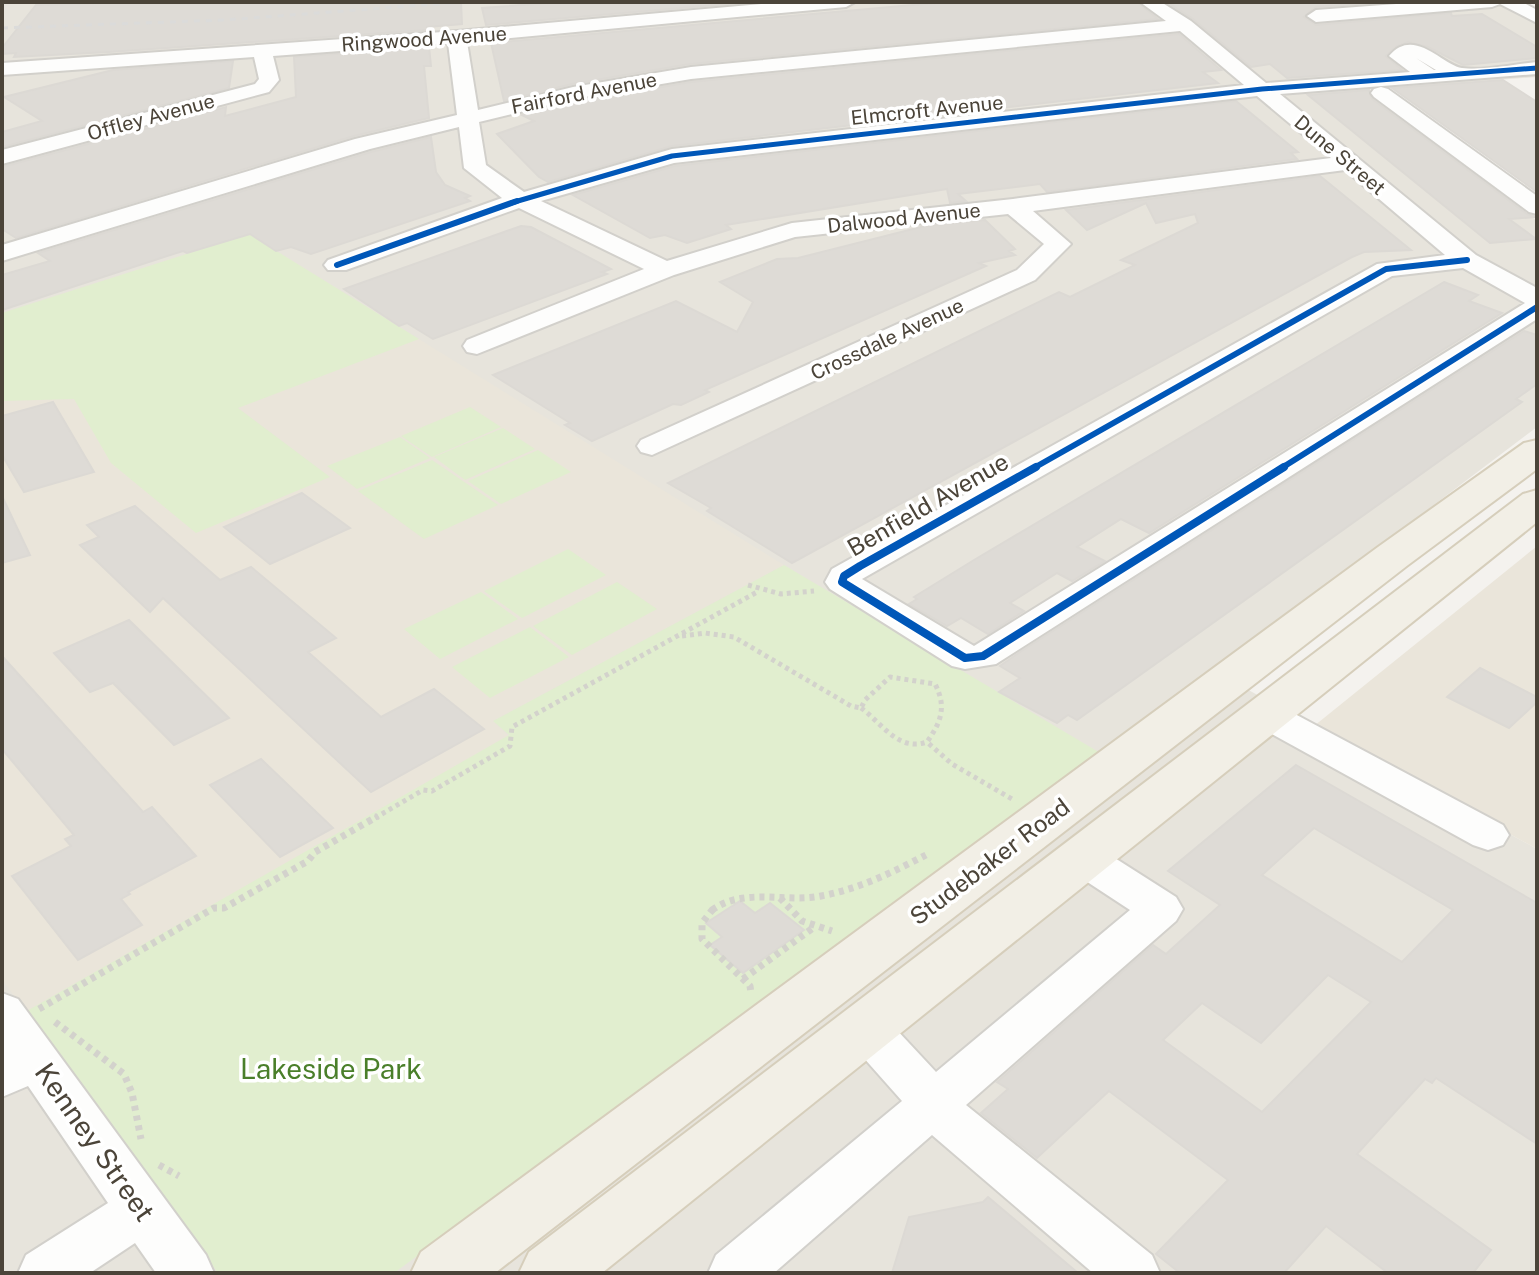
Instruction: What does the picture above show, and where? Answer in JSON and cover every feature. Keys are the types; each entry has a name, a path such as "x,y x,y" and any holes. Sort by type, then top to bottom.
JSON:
{"main road":[{"name":"Studebaker Road","path":"444,1273 1393,556 1537,451"},
{"path":"552,1273 1537,502"}],"street":[{"name":"Ringwood Avenue","path":"2,69 457,37 846,2"},
{"name":"Dune Street","path":"1149,2 1184,25 1467,260 1537,299"},
{"path":"1316,16 1492,2"},
{"path":"1508,2 1537,17"},
{"name":"Fairford Avenue","path":"2,253 363,144 573,93 691,73 1184,25"},
{"path":"457,37 475,168 520,200 665,270"},
{"name":"Offley Avenue","path":"2,157 262,88 269,80 262,51"},
{"path":"1430,76 1399,56 1404,52 1418,52 1455,74"},
{"name":"Elmcroft Avenue","path":"337,265 520,200 672,156 1262,89 1537,68"},
{"path":"1513,70 1537,85"},
{"path":"1381,93 1537,207"},
{"name":"Dalwood Avenue","path":"477,346 665,270 792,230 1013,206 1349,163"},
{"name":"Crossdale Avenue","path":"652,446 1026,275 1059,244 1013,206"},
{"name":"Benfield Avenue","path":"1467,260 1386,269 860,566 844,576 842,582 965,658 983,656 1537,307"},
{"path":"1265,714 1488,835"},
{"path":"735,1273 1161,909 1081,857"},
{"path":"864,1026 950,1121 1133,1273"},
{"name":"Kenney Street","path":"22,1034 161,1193 187,1273"},
{"path":"45,1273 161,1193"}],"path":[{"path":"748,585 759,591 785,594 819,589"},
{"path":"22,1034 214,908 224,908 308,861 315,852 423,790 432,791 510,746 512,727 759,591"},
{"path":"677,637 705,633 734,637 851,706 861,708 905,746 918,747 927,742 943,719 944,699 935,684 890,677 865,700 861,708"},
{"path":"927,742 952,764 1012,799"},
{"path":"745,1005 751,994 750,986 702,939 702,923 719,903 737,898 803,899 835,892 882,878 926,855"},
{"path":"780,898 786,910 813,928 843,929"},
{"path":"743,979 813,928"},
{"path":"22,1034 70,1036 124,1074 132,1093 143,1145"},
{"path":"147,1157 161,1193"}],"shaded area":[{"path":"2,2 1516,2 1537,12 1537,77 1366,90 1537,221 1537,427 1214,671 1537,849 1537,1273 2,1273"},
{"path":"249,234 784,565 493,721 509,736 25,1012 2,979 2,313"},
{"path":"1537,546 1537,849 1314,726"}],"green space":[{"path":"249,234 419,339 238,408 330,477 196,533 111,463 74,399 2,401 2,313"},
{"path":"470,407 501,427 432,457 401,436"},
{"path":"503,428 535,449 465,480 434,457"},
{"path":"400,437 430,458 357,489 327,466"},
{"path":"538,450 571,472 501,504 468,481"},
{"path":"432,460 498,505 424,539 358,491"},
{"path":"568,549 606,575 522,618 484,591"},
{"name":"Lakeside Park","path":"784,565 1102,754 394,1273 218,1273 25,1012 509,735 493,721"},
{"path":"617,582 657,609 572,655 533,626"},
{"path":"481,592 518,619 440,659 404,629"},
{"path":"530,627 569,657 490,698 452,667"}],"building":[{"path":"461,2 462,24 427,27 427,30 109,52 14,57 16,53 2,54 2,48 36,5"},
{"path":"562,2 751,2 486,25 482,8"},
{"path":"946,2 1137,2 1158,19 690,64 572,84 504,101 491,43"},
{"path":"1167,2 1383,2 1316,7 1304,17 1316,25 1451,13 1452,16 1482,14 1537,47 1537,58 1463,65 1428,47 1408,42 1397,46 1386,56 1402,70 1287,78 1270,64 1251,67 1193,19"},
{"path":"1179,34 1221,70 1203,72 1218,83 672,146 548,182 539,177 497,134 534,121 522,115 574,102 691,82"},
{"path":"429,47 431,66 424,66 429,118 354,136 16,238 2,229 2,167 226,107 225,116 296,97 294,57"},
{"path":"233,61 229,88 2,147 2,132 42,121 4,97 113,70"},
{"path":"1503,80 1537,102 1537,192 1392,88"},
{"path":"1369,90 1372,99 1527,214 1536,217 1509,219 1536,239 1490,243 1308,95"},
{"path":"1236,101 1298,152 1291,153 1297,159 1047,192 1040,184 958,194 966,201 950,203 947,189 726,225 731,229 687,243 665,235 650,238 573,195 675,166"},
{"path":"431,137 436,172 445,185 470,196 465,198 470,201 311,254 291,247 276,251 250,234 187,253 183,251 2,310 2,275 50,261 38,253 371,152"},
{"path":"1320,176 1411,250 1364,252 1352,257 792,563 668,483 1059,292 1070,297 1135,265 1121,260 1198,223 1195,214 1156,223 1146,203 1087,230 1066,210"},
{"path":"985,220 1015,249 1009,251 1015,255 979,263 986,266 705,390 709,392 681,405 673,404 592,441 565,425 570,423 493,375 676,301 737,332 753,302 720,282 777,259 798,258 925,226"},
{"path":"521,226 531,227 611,269 602,272 607,274 433,339 407,323 399,326 344,289"},
{"path":"1444,282 1478,295 1469,301 1502,313 1149,533 1121,519 1077,547 1105,561 1072,581 1057,573 1010,603 1024,611 988,634 961,618 947,626 909,604 917,599 914,597 974,560"},
{"path":"1524,331 1537,335 1537,384 1516,399 1522,402 1077,720 1068,715 1057,723 999,692 1020,678 1000,666 1020,652"},
{"path":"53,402 94,472 24,492 2,455 2,416"},
{"path":"302,493 350,528 270,564 224,527"},
{"path":"2,496 30,555 2,563"},
{"path":"135,506 220,580 251,567 336,638 308,652 381,717 434,689 484,729 371,792 163,598 150,612 80,545 99,537 87,525"},
{"path":"129,620 229,718 174,745 113,683 90,692 54,653"},
{"path":"2,656 143,812 152,807 196,856 128,892 130,894 121,899 142,925 78,960 12,876 71,846 65,839 74,835 2,749"},
{"path":"1480,668 1537,697 1537,702 1509,728 1447,697"},
{"path":"261,759 333,828 280,857 210,785"},
{"path":"1296,765 1537,903 1537,1144 1436,1078 1432,1083 1425,1079 1357,1154 1491,1250 1473,1273 1388,1273 1326,1226 1284,1273 1180,1273 1156,1254 1228,1180 1109,1091 1037,1158 981,1113 1008,1089 997,1082 1153,945 1166,954 1220,905 1168,871","holes":["1314,828 1453,910 1402,962 1262,875","1328,975 1371,1002 1262,1112 1163,1040 1202,1003 1261,1043"]},
{"path":"740,901 755,913 770,903 804,930 743,973 710,945 722,937 706,923"},
{"path":"988,1197 1078,1273 892,1273 909,1217 983,1202"}],"railway":[{"path":"2,28 224,20 463,2"}],"cycle path":[{"path":"337,265 520,200 672,156 1262,89 1537,68"},
{"path":"1467,260 1386,269 860,566 844,576 842,582 965,658 983,656 1537,307"}]}
